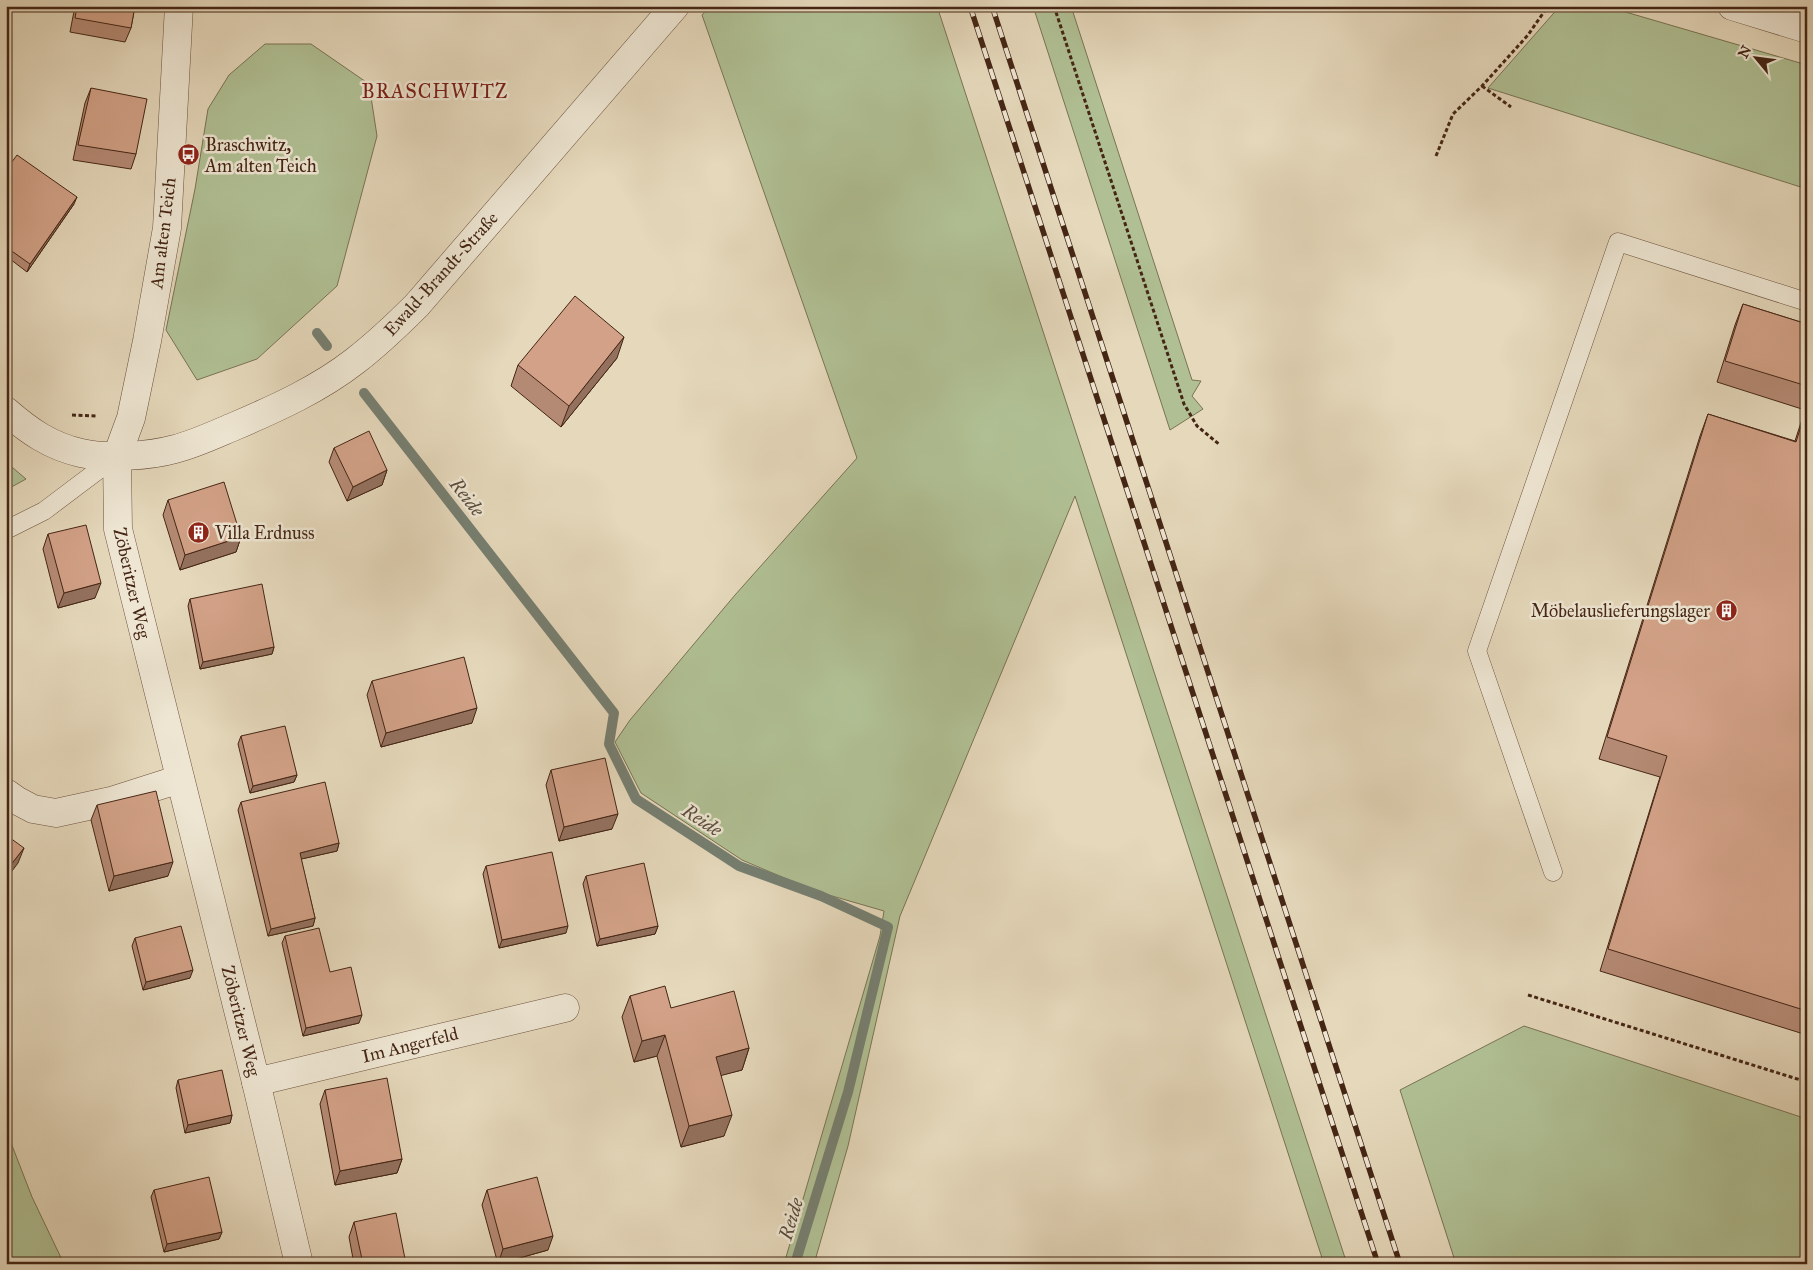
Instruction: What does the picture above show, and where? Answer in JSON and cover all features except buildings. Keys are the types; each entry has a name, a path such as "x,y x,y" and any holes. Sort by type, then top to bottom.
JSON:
{"street":[{"name":"Am alten Teich","path":"117,456 131,418 167,228 179,6"},
{"name":"Ewald-Brandt-Straße","path":"6,411 27,429 50,443 82,454 117,456 146,454 175,449 218,434 274,410 320,385 354,362 388,335 417,305 675,6"},
{"path":"1732,6 1804,28"},
{"name":"Zöberitzer Weg","path":"117,456 118,530 300,1264"},
{"path":"6,793 33,809 56,813 111,801 180,779"},
{"name":"Im Angerfeld","path":"256,1082 565,1008"}],"lane":[{"path":"1552,872 1477,651 1618,242 1807,302"},
{"path":"6,530 44,511 117,456"}],"path":[{"path":"1054,6 1184,404 1198,426 1220,445"},
{"path":"1436,156 1453,114 1528,36 1548,6"},
{"path":"1482,86 1511,107"},
{"path":"66,414 131,418"},
{"path":"1528,995 1807,1082"}],"green space":[{"path":"710,6 937,6 1347,1264 1324,1264 1075,496 900,916 848,1146 814,1264 784,1264 880,936 884,911 815,891 742,860 641,793 615,742 630,720 735,595 857,458 702,15"},
{"path":"1033,6 1071,6 1192,380 1201,381 1192,396 1203,409 1170,430"},
{"path":"1560,6 1605,6 1807,65 1807,189 1488,88"},
{"path":"265,44 311,44 369,84 377,136 337,286 257,359 197,380 166,330 195,189 208,109 229,75"},
{"path":"6,462 26,479 6,490"},
{"path":"1524,1026 1807,1119 1807,1264 1456,1264 1400,1090"},
{"path":"6,1130 32,1197 64,1264 6,1264"}],"waterway":[{"name":"Reide","path":"317,333 327,346"},
{"name":"Reide","path":"364,393 614,713 609,744 636,799 739,866 821,896 888,927 848,1092 795,1264"}],"railway":[{"path":"970,6 1378,1264"},
{"path":"992,6 1400,1264"}],"place":[{"name":"Braschwitz, Am alten Teich","path":"189,155"},
{"name":"Villa Erdnuss","path":"199,533"},
{"name":"Möbelauslieferungslager","path":"1726,611"}],"district":[{"name":"BRASCHWITZ","path":"435,91"}]}
